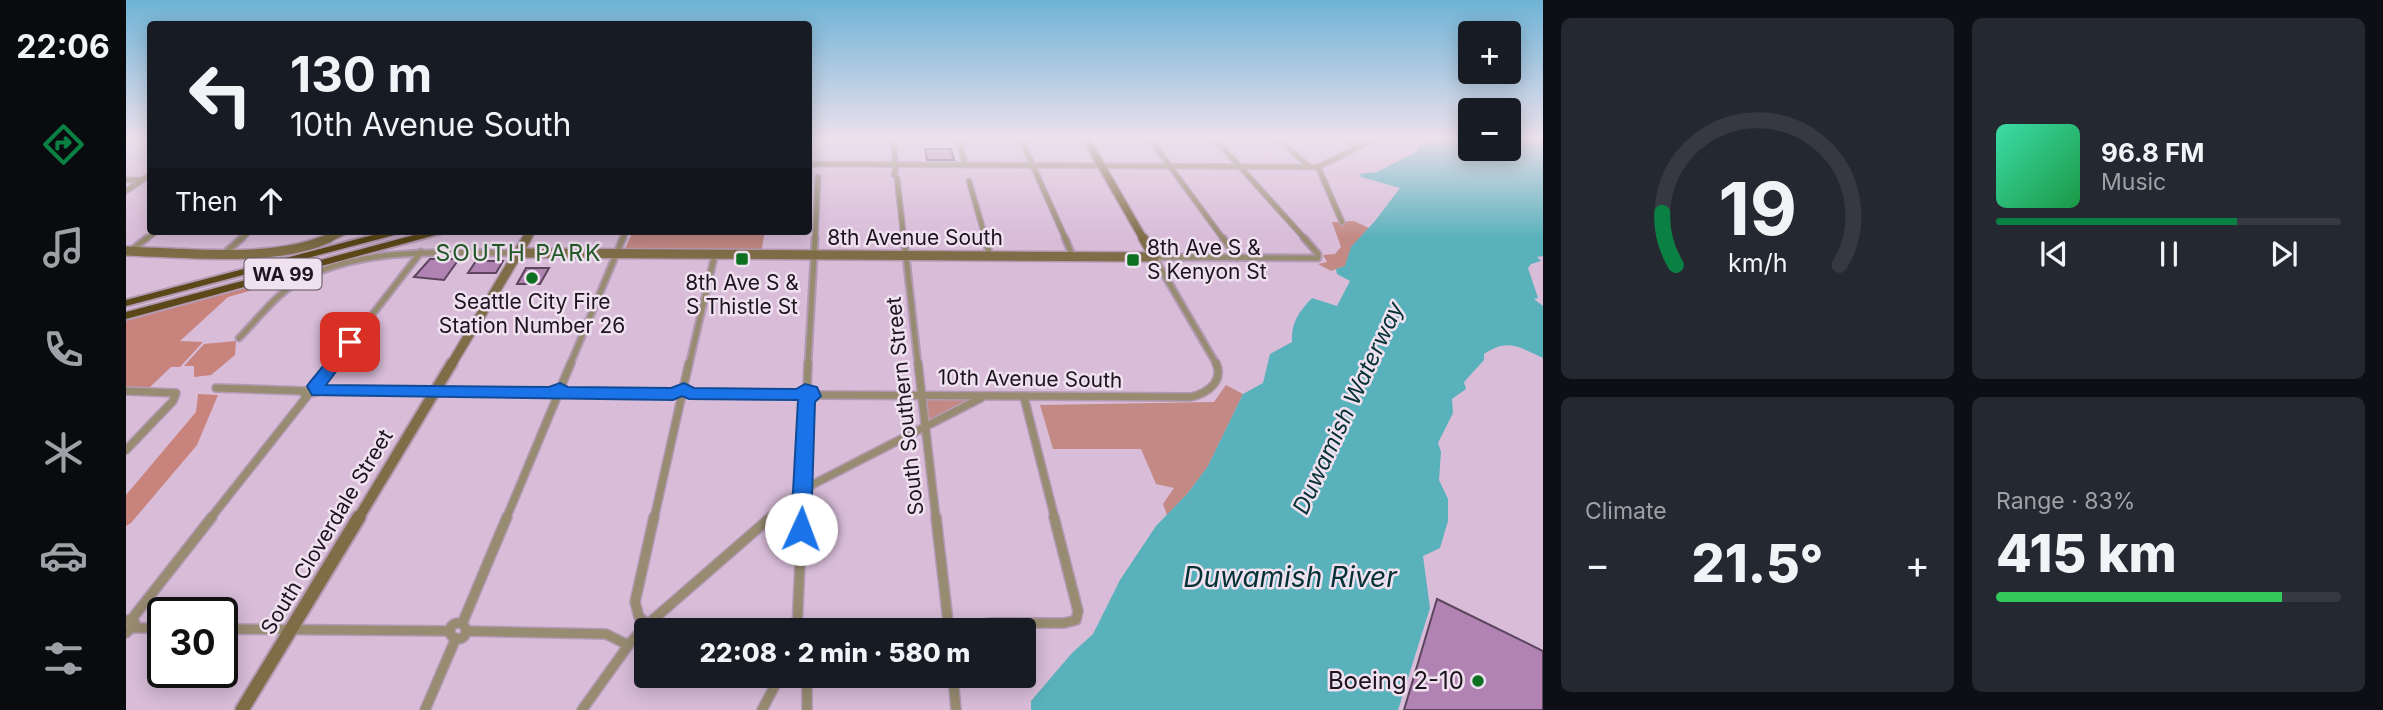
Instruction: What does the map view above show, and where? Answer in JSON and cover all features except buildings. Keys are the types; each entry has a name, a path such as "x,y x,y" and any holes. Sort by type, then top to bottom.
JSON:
{"highway":[{"name":"WA 99","path":"126,303 384,235"},
{"name":"WA 99","path":"126,316 425,235"}],"street":[{"path":"797,618 818,172"},
{"name":"South Southern Street","path":"895,172 947,618"},
{"path":"1036,172 1073,257"},
{"path":"1106,172 1154,257"},
{"path":"1174,172 1237,258"},
{"name":"8th Avenue South","path":"239,338 284,292 306,277 376,256 421,252 1318,258 1318,254 1244,172"},
{"path":"1320,172 1342,222"},
{"path":"126,191 147,177"},
{"path":"126,180 143,180"},
{"path":"969,181 990,256"},
{"path":"127,252 151,235"},
{"path":"226,252 245,235"},
{"path":"127,252 281,251 318,244 336,235"},
{"name":"South Cloverdale Street","path":"242,710 530,235"},
{"path":"425,710 453,635 464,627 624,235"},
{"path":"216,388 307,393 317,389 421,252"},
{"path":"640,618 635,602 715,254"},
{"name":"10th Avenue South","path":"317,389 983,397 1203,395 1216,382 1218,367 1154,257"},
{"path":"126,391 176,393 173,401 126,450"},
{"path":"129,625 307,393"},
{"path":"662,618 802,490 983,397"},
{"path":"1024,397 1078,611 1076,620 1036,623"},
{"path":"129,625 147,627"},
{"path":"464,627 606,634 628,645"},
{"path":"238,629 453,635"},
{"path":"582,710 628,645 634,640"},
{"path":"762,710 774,688"},
{"path":"807,688 807,710"},
{"path":"954,688 956,710"}],"shaded area":[{"path":"1354,221 1369,228 1352,246 1345,266 1331,271 1318,264 1327,262 1323,255 1335,254 1341,247 1332,222"},
{"path":"631,235 764,235 761,253 624,251"},
{"path":"289,276 288,280 228,297 180,341 203,342 180,367 171,367 149,388 126,388 126,321"},
{"path":"236,341 235,355 211,375 194,377 194,366 184,366 204,344"},
{"path":"1226,385 1243,394 1208,466 1167,515 1163,504 1174,488 1156,484 1141,449 1053,449 1040,405 1214,402"},
{"path":"198,394 218,395 197,445 126,526 126,495 196,412"},
{"path":"922,395 976,397 925,429"}],"water":[{"name":"Duwamish River","path":"1376,172 1543,172 1543,256 1537,257 1541,261 1528,268 1538,298 1534,299 1543,306 1543,358 1514,346 1492,349 1484,354 1484,360 1464,382 1466,389 1452,399 1453,413 1438,443 1441,452 1439,480 1448,499 1448,521 1440,548 1423,556 1430,608 1398,710 1031,710 1031,701 1072,653 1093,634 1120,580 1156,526 1188,493 1208,466 1243,394 1263,383 1270,354 1292,342 1294,323 1303,308 1312,298 1337,306 1350,281 1337,274 1336,269 1345,266 1351,247 1400,188 1361,177 1360,174"}],"place":[{"name":"8th Ave S & S Thistle St","path":"742,259"},
{"name":"8th Ave S & S Kenyon St","path":"1133,260"},
{"name":"Seattle City Fire Station Number 26","path":"532,278"},
{"name":"Boeing 2-10","path":"1478,681"}],"district":[{"name":"SOUTH PARK","path":"519,253"}],"route":[{"path":"350,342 316,386 318,391 552,393 560,389 564,390 564,393 675,394 684,389 688,390 689,394 800,394 805,390 811,391 813,396 807,399 801,529"}],"water label":[{"name":"Duwamish Waterway","path":"1348,408"}]}
